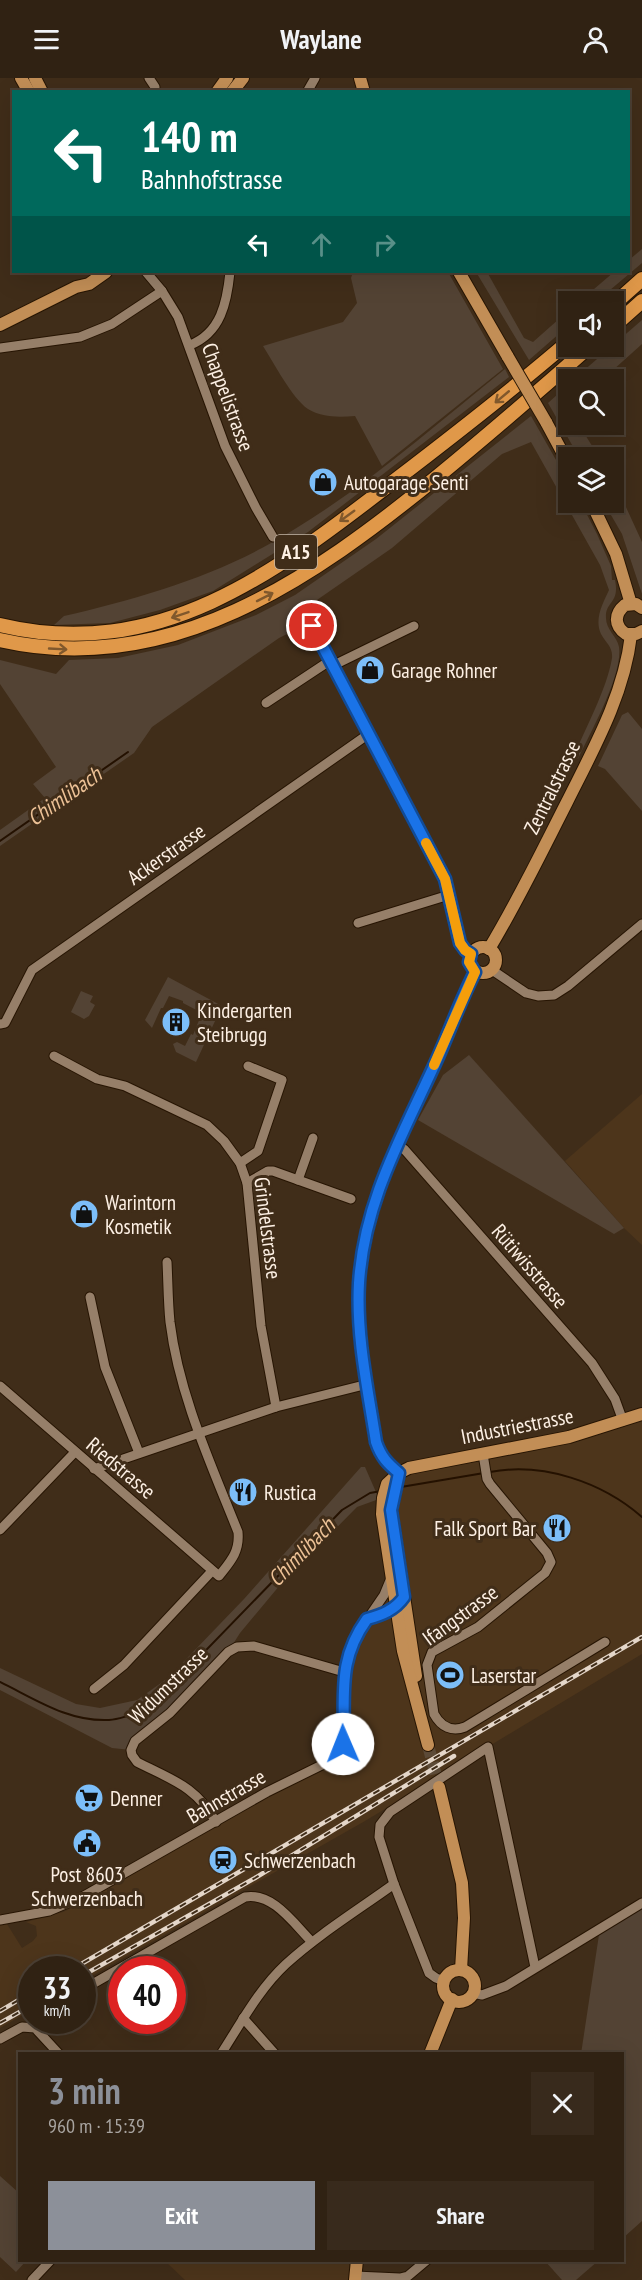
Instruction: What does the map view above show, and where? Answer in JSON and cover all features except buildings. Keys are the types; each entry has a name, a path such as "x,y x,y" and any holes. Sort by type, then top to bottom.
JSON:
{"highway":[{"path":"624,295 642,279"},
{"path":"624,317 642,301"},
{"name":"A15","path":"0,624 59,634 117,631 171,619 223,597 274,567 365,503 475,419 558,350"},
{"name":"A15","path":"0,640 30,646 70,649 126,646 182,632 263,598 322,564 392,513 577,357"}],"main road":[{"path":"234,90 243,78"},
{"path":"76,288 93,273"},
{"path":"0,325 76,288 89,284 105,273"},
{"path":"460,273 559,447"},
{"path":"596,513 616,554 636,606 620,609 616,620 621,630 637,633"},
{"name":"Zentralstrasse","path":"489,949 555,825 617,697 637,633"},
{"path":"479,948 489,949 496,961 492,970 482,974 475,972 469,962 471,954 479,948"},
{"path":"417,1698 416,1677 402,1605 392,1520 392,1487 386,1462 376,1442 360,1324 359,1283 373,1206 396,1144 428,1079 475,972"},
{"name":"Industriestrasse","path":"392,1487 413,1467 483,1459 569,1437 642,1414"},
{"path":"392,1487 382,1514 392,1578 402,1605 400,1632 409,1679 417,1698 428,1745"},
{"path":"439,1787 462,1883 464,1918 461,1970"},
{"path":"461,1970 469,1973 474,1980 473,1993 461,2001 452,1999 446,1994 444,1981 452,1971 461,1970"},
{"path":"431,2052 452,1999"},
{"path":"355,2278 357,2262"}],"street":[{"name":"Chappelistrasse","path":"147,273 175,311 190,345 206,398 225,446 273,537"},
{"path":"190,345 207,337 221,315 228,296 230,273"},
{"path":"0,348 80,337 112,324 162,291"},
{"path":"312,626 445,879 460,943 471,954"},
{"path":"266,703 333,663 414,626"},
{"name":"Ackerstrasse","path":"5,1026 32,970 370,733"},
{"path":"358,923 449,895"},
{"path":"492,970 526,993 537,996 554,995 642,924"},
{"name":"Grindelstrasse","path":"54,1056 98,1079 125,1086 207,1125 224,1141 240,1163 247,1183 261,1326 276,1407"},
{"path":"240,1163 258,1151 282,1080 248,1066"},
{"path":"298,1180 313,1138"},
{"name":"Rütiwisstrasse","path":"396,1144 402,1148 592,1364 615,1399 624,1421"},
{"path":"247,1183 268,1171 273,1171 351,1199"},
{"path":"94,1689 124,1665 234,1558 239,1543 238,1532 199,1434 183,1383 172,1334 167,1262"},
{"path":"90,1297 105,1367 139,1453"},
{"path":"94,1469 276,1407 368,1383"},
{"name":"Riedstrasse","path":"0,1386 215,1574"},
{"path":"0,1530 75,1452"},
{"name":"Ifangstrasse","path":"483,1459 487,1479 547,1553 551,1562 545,1573 478,1627 432,1652 427,1665 434,1714 437,1720 447,1728 465,1727 605,1642"},
{"name":"Bahnstrasse","path":"2,1917 49,1911 84,1896 299,1775 336,1758 343,1744 344,1672 351,1647 387,1590 392,1578"},
{"path":"376,1605 384,1602 402,1605"},
{"path":"367,1619 383,1615 402,1605"},
{"path":"383,1615 400,1632"},
{"name":"Widumstrasse","path":"216,1822 205,1803 193,1791 138,1762 131,1750 135,1741 170,1713 228,1652 237,1647 254,1646 344,1672"},
{"path":"444,1981 429,1973 394,1884 379,1837 380,1825 390,1812 488,1747 535,1967"},
{"path":"222,2052 243,2018 285,1965 312,1942 394,1884"},
{"path":"96,1982 245,1896 255,1895 267,1898 312,1942"},
{"path":"473,1993 482,1995 494,1992 642,1903"},
{"path":"243,2018 273,2052"},
{"path":"0,2039 18,2029"},
{"path":"44,2034 58,2052"},
{"path":"33,2280 49,2262"},
{"path":"355,2278 400,2278 408,2276 425,2262"}],"shaded area":[{"path":"642,249 642,263 609,291 592,291 613,273 630,273 630,259"},
{"path":"353,273 449,273 503,369 382,466 355,416 337,417 308,409 290,389 263,346 343,322 357,303 351,278"},
{"path":"477,273 488,273 524,338 533,342 558,320 558,335 529,360"},
{"path":"642,320 642,344 614,369 586,369 599,357 624,357 624,336"},
{"path":"505,369 509,377 308,532 213,591 160,610 110,623 54,625 64,616 190,580 262,548 327,509 357,487"},
{"path":"558,394 558,420 548,403"},
{"path":"531,416 558,463 558,490 531,442 502,454 392,548 314,602 293,609 305,628 279,638 152,727 134,753 0,846 0,830 45,798 33,784 56,767 0,684 0,660 56,674 69,660 118,658 178,645 256,615 295,595 376,539"},
{"path":"566,435 585,435 593,447 573,447"},
{"path":"624,503 642,542 642,594 622,534 610,513 624,513"},
{"path":"571,513 586,513 611,566 616,594 606,612 606,618 619,647 619,659 611,688 578,759 573,758 601,696 612,658 609,645 601,634 598,623 600,611 609,590 600,565"},
{"path":"628,712 642,729 642,811 605,769 598,766 622,715"},
{"path":"168,977 222,1006 196,1062 176,1052 173,1044 177,1042 185,1046 191,1034 193,1035 202,1013 183,1001 169,996 152,1028 145,1020"},
{"path":"81,991 93,996 90,1002 95,1005 89,1016 84,1019 71,1012"},
{"path":"469,1055 624,1228 614,1234 418,1120 443,1075"},
{"path":"642,1094 642,1245 565,1161"},
{"path":"642,1414 642,1654 365,1821 127,1956 108,1956 108,1967 96,1974 96,1956 18,1956 18,2018 0,2028 0,1913 22,1948 37,1936 36,1926 26,1922 63,1912 90,1899 273,1792 328,1768 342,1756 352,1753 337,1745 338,1686 343,1659 350,1639 359,1621 386,1585 399,1473"},
{"path":"361,1467 365,1467 379,1499 357,1507 280,1585 240,1633 228,1652 131,1750 112,1748 0,1690 0,1668 76,1704 100,1708 137,1700 168,1678 244,1599"},
{"path":"642,1903 642,2221 624,2237 624,2052 581,2052 600,1928"},
{"path":"0,2176 18,2192 18,2262 25,2262 16,2272 0,2257"},
{"path":"166,2262 354,2262 351,2280 185,2280"},
{"path":"546,2262 597,2262 576,2280 562,2280"}],"waterway":[{"name":"Chimlibach","path":"0,841 128,752"},
{"name":"Chimlibach","path":"490,1472 530,1470 571,1478 609,1494 642,1517"},
{"name":"Chimlibach","path":"401,1487 484,1473"},
{"name":"Chimlibach","path":"0,1682 52,1708 94,1720 130,1716 150,1708 342,1510 370,1493 381,1491"}],"tunnel":[{"path":"428,1745 439,1787"}],"railway":[{"path":"95,1956 642,1637"},
{"path":"96,1968 255,1878 454,1756"},
{"path":"0,2011 18,2000"},
{"path":"0,2023 18,2013"}],"slow traffic":[{"path":"426,843 445,879 460,943 471,954 469,962 475,972 434,1065"}],"place":[{"name":"Autogarage Senti","path":"323,482"},
{"name":"Garage Rohner","path":"370,670"},
{"name":"Kindergarten Steibrugg","path":"176,1022"},
{"name":"Warintorn Kosmetik","path":"84,1214"},
{"name":"Rustica","path":"243,1492"},
{"name":"Falk Sport Bar","path":"557,1528"},
{"name":"Laserstar","path":"450,1675"},
{"name":"Denner","path":"89,1798"},
{"name":"Post 8603 Schwerzenbach","path":"87,1843"},
{"name":"Schwerzenbach","path":"223,1860"}],"route":[{"path":"312,626 445,879 460,943 471,954 469,962 475,972 437,1060 396,1144 367,1228 359,1283 360,1324 376,1442 380,1454 399,1473 391,1510 404,1597 401,1602 383,1615 367,1619 351,1647 344,1672 343,1744"}]}
